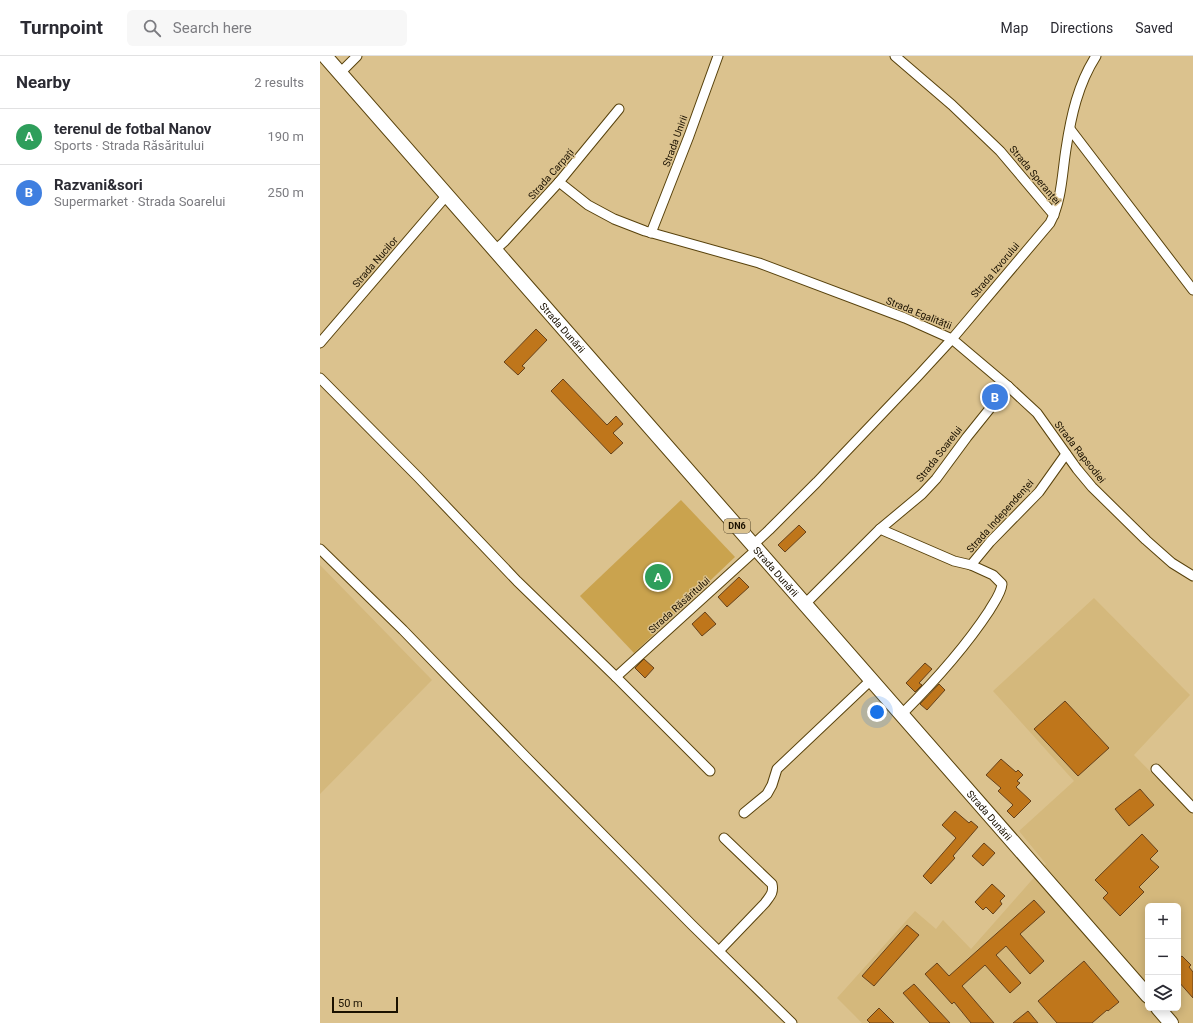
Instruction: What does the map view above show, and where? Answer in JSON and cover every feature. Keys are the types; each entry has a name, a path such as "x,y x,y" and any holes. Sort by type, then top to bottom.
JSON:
{"main road":[{"name":"Strada Dunării","path":"326,56 1145,993"},
{"path":"1161,1011 1171,1023"}],"street":[{"path":"340,73 358,56"},
{"name":"Strada Unirii","path":"651,233 718,56"},
{"name":"Strada Speranței","path":"895,56 952,105 1000,151 1054,215 1058,204 1070,129 1078,94 1086,72 1096,56"},
{"name":"Strada Carpați","path":"495,250 559,182 619,109"},
{"path":"1070,129 1193,290"},
{"name":"Strada Egalității","path":"559,182 588,205 614,220 651,233 758,262 905,318 952,339 817,482 769,530 755,547"},
{"name":"Strada Nucilor","path":"320,343 447,195"},
{"name":"Strada Izvorului","path":"952,339 1050,223 1054,215"},
{"name":"Strada Rapsodiei","path":"952,339 1008,386 1037,413 1092,487 1146,540 1172,563 1193,576"},
{"path":"320,378 518,581 710,771"},
{"name":"Strada Soarelui","path":"805,604 880,528 922,494 936,479 1008,386"},
{"name":"Strada Independenței","path":"902,714 944,669 979,627 998,596 1002,584 993,575 971,565 990,542 1039,492 1066,454"},
{"path":"880,528 954,561 971,565"},
{"name":"Strada Răsăritului","path":"616,677 755,547"},
{"path":"320,549 403,630 526,757 792,1023"},
{"path":"744,813 767,794 772,785 777,769 871,680"},
{"path":"1156,769 1193,808"},
{"path":"719,951 765,903 772,895 773,890 772,884 724,838"}],"shaded area":[{"path":"681,500 735,557 634,653 580,596"},
{"path":"320,565 432,680 320,794"},
{"path":"1094,598 1190,695 1134,755 1193,815 1193,1023 862,1023 837,998 915,911 936,929 943,920 971,949 1046,864 1019,831 1074,781 993,691"}],"building":[{"path":"536,329 547,340 522,366 525,368 518,375 504,362"},
{"path":"563,379 607,425 616,416 623,424 613,433 623,443 611,454 551,391"},
{"path":"799,525 806,532 785,552 778,545"},
{"path":"739,577 749,587 727,607 718,597"},
{"path":"705,612 716,624 702,636 692,624"},
{"path":"644,659 654,668 645,678 635,668"},
{"path":"925,663 932,669 919,683 922,685 915,692 906,683"},
{"path":"939,684 945,690 927,710 920,704"},
{"path":"1065,701 1109,748 1078,776 1034,729"},
{"path":"1001,759 1016,772 1018,770 1023,775 1017,781 1020,783 1016,787 1031,801 1014,818 1007,811 1013,805 998,791 1001,788 986,775"},
{"path":"1140,789 1154,805 1129,826 1115,809"},
{"path":"955,811 969,823 971,821 978,827 953,856 955,858 931,884 923,876 956,838 942,825"},
{"path":"1142,834 1158,851 1150,859 1159,867 1139,887 1144,892 1120,916 1103,898 1108,893 1095,880"},
{"path":"984,843 995,853 983,866 972,856"},
{"path":"992,884 1005,896 1000,901 1002,904 993,914 986,907 983,910 975,902"},
{"path":"1034,900 1045,912 1020,934 1044,961 1030,974 1006,946 996,955 1021,983 1010,993 985,965 962,986 994,1023 971,1023 954,1002 952,1004 925,974 937,963 949,976"},
{"path":"907,925 919,935 874,986 862,976"},
{"path":"1182,956 1191,965 1189,967 1193,972 1193,998 1181,984"},
{"path":"1084,961 1119,1002 1092,1023 1057,1023 1038,1001"},
{"path":"914,984 950,1023 930,1023 903,993"},
{"path":"879,1008 894,1023 870,1023 867,1020"},
{"path":"1028,1011 1038,1023 1013,1023"}],"place":[{"name":"Razvani&sori","path":"995,397"},
{"name":"terenul de fotbal Nanov","path":"658,577"}]}
